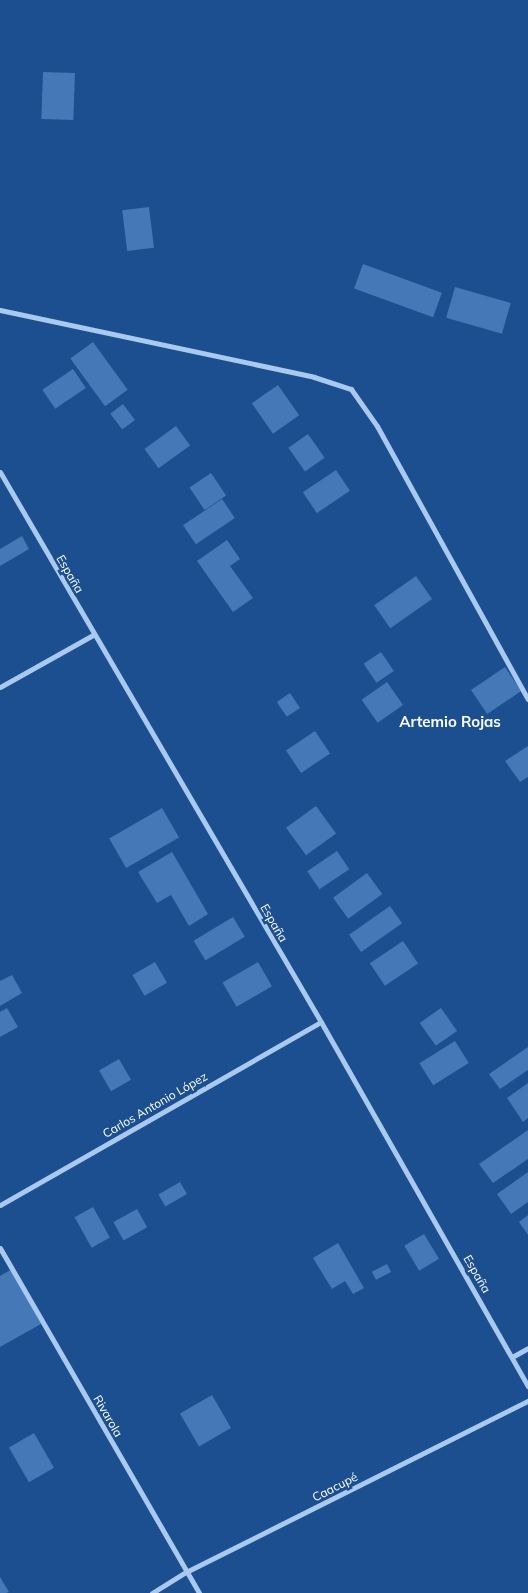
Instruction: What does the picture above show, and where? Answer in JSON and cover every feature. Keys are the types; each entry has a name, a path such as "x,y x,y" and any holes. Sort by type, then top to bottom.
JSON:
{"street":[{"path":"0,310 314,377 351,389 377,426 528,699"},
{"name":"España","path":"0,472 93,635 321,1022 528,1386"},
{"path":"0,687 93,635"},
{"name":"Carlos Antonio López","path":"0,1205 321,1022"},
{"name":"Rivarola","path":"0,1248 199,1593"},
{"path":"512,1357 528,1348"},
{"name":"Caacupé","path":"152,1593 186,1572 528,1401"}],"building":[{"path":"43,72 75,73 73,120 41,119"},
{"path":"149,207 154,248 127,251 122,210"},
{"path":"363,264 442,293 433,317 354,288"},
{"path":"455,287 511,303 502,334 446,318"},
{"path":"93,342 128,390 105,406 70,358"},
{"path":"73,369 86,388 55,409 42,390"},
{"path":"278,385 299,415 273,434 252,403"},
{"path":"123,404 135,420 122,430 110,414"},
{"path":"176,426 190,445 159,468 144,449"},
{"path":"308,434 325,458 305,472 288,448"},
{"path":"336,470 350,491 317,513 303,492"},
{"path":"211,473 226,495 205,510 189,488"},
{"path":"222,499 235,518 196,544 183,525"},
{"path":"22,536 29,549 0,566 0,549"},
{"path":"227,540 240,559 230,566 253,598 233,612 197,561"},
{"path":"416,576 432,599 390,628 374,605"},
{"path":"381,652 394,671 376,683 364,664"},
{"path":"505,667 521,691 487,714 471,690"},
{"path":"387,682 403,705 378,723 362,700"},
{"path":"290,693 300,708 287,717 277,702"},
{"path":"315,731 330,753 301,773 286,751"},
{"path":"528,746 528,777 520,782 505,761"},
{"path":"316,806 336,834 306,855 286,828"},
{"path":"162,808 179,837 126,868 109,838"},
{"path":"337,851 349,869 319,889 307,871"},
{"path":"172,852 208,914 189,926 171,895 157,903 138,872"},
{"path":"367,873 382,894 348,919 333,898"},
{"path":"390,906 402,923 361,952 349,935"},
{"path":"233,917 245,937 205,960 194,941"},
{"path":"403,941 418,963 385,986 370,963"},
{"path":"155,962 167,983 144,996 132,975"},
{"path":"258,962 272,986 236,1007 222,982"},
{"path":"12,975 22,993 0,1006 0,981"},
{"path":"7,1008 18,1027 0,1037 0,1012"},
{"path":"441,1008 457,1031 436,1046 420,1023"},
{"path":"455,1041 469,1063 433,1085 419,1063"},
{"path":"528,1047 528,1070 500,1089 489,1074"},
{"path":"119,1059 131,1080 111,1091 99,1070"},
{"path":"528,1083 528,1118 523,1122 507,1098"},
{"path":"528,1130 528,1159 493,1183 479,1164"},
{"path":"528,1172 528,1202 511,1214 497,1194"},
{"path":"180,1182 187,1194 165,1207 158,1194"},
{"path":"93,1207 110,1238 92,1248 75,1217"},
{"path":"137,1209 147,1227 124,1240 113,1222"},
{"path":"528,1215 528,1235 519,1222"},
{"path":"424,1234 439,1259 419,1271 404,1246"},
{"path":"338,1243 364,1288 353,1294 345,1281 332,1289 313,1258"},
{"path":"387,1264 391,1272 376,1280 372,1272"},
{"path":"12,1269 41,1324 0,1347 0,1276"},
{"path":"212,1395 231,1428 199,1446 180,1414"},
{"path":"34,1433 54,1468 29,1482 9,1448"},
{"path":"0,1577 9,1592 0,1593"}],"district":[{"name":"Artemio Rojas","path":"450,722"}]}
